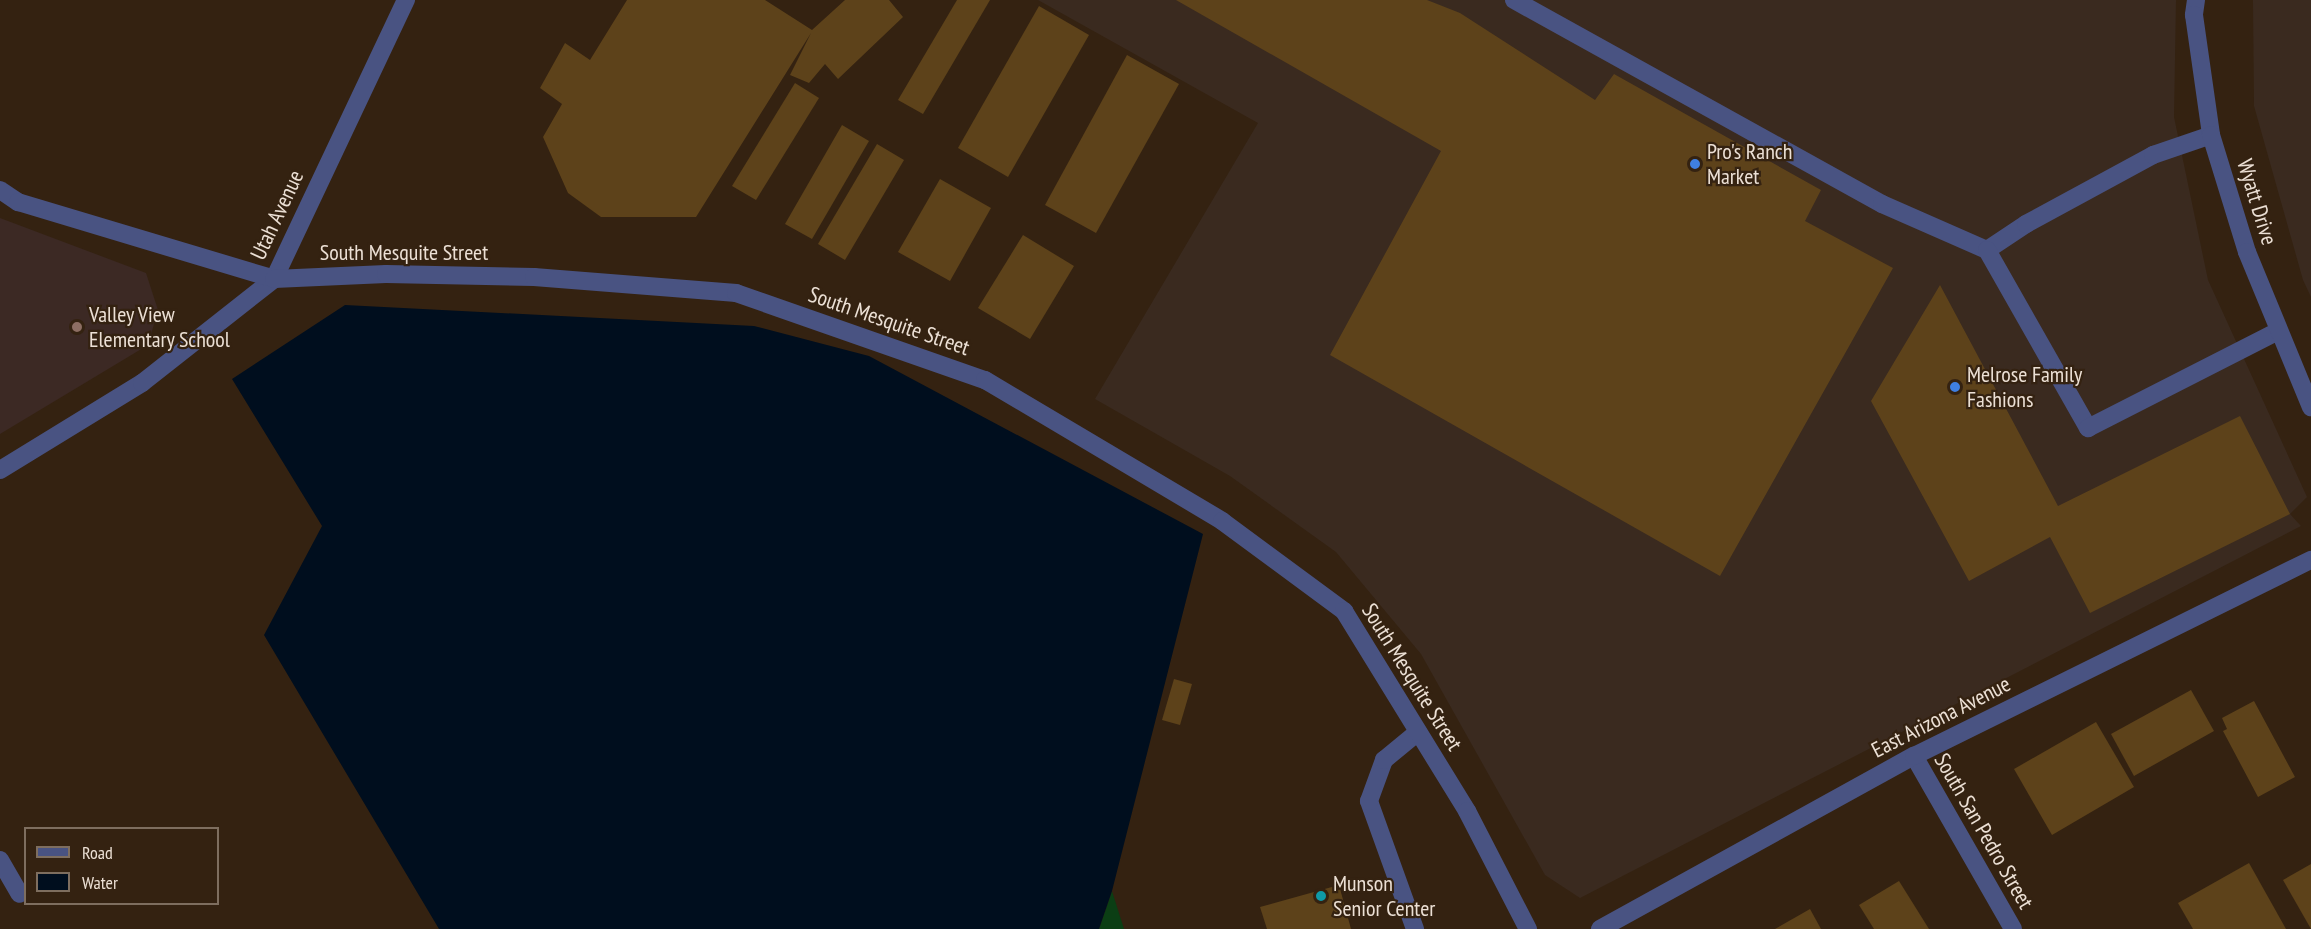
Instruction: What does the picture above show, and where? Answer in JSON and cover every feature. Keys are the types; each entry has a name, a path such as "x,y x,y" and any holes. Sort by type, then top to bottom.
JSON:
{"street":[{"name":"Utah Avenue","path":"0,470 142,383 274,279 406,0"},
{"path":"1514,0 1882,204 1987,250 2088,428 2278,331"},
{"name":"Wyatt Drive","path":"2196,0 2194,15 2211,135 2247,252 2311,407"},
{"path":"1987,250 2026,224 2153,155 2211,135"},
{"name":"South Mesquite Street","path":"0,190 18,202 274,279 386,274 534,277 736,293 985,380 1222,521 1344,611 1467,811 1528,929"},
{"name":"East Arizona Avenue","path":"1600,929 1914,756 2311,561"},
{"path":"1415,929 1369,801 1384,759 1418,732"},
{"name":"South San Pedro Street","path":"1914,756 2013,929"},
{"path":"0,860 20,894"}],"shaded area":[{"path":"1038,0 2176,0 2174,117 2208,280 2307,497 2290,514 2301,526 1580,898 1545,875 1421,654 1336,552 1230,476 1095,399 1258,123"},
{"path":"2253,0 2311,0 2311,297 2303,280 2254,106"},
{"name":"Valley View Elementary School","path":"0,218 146,273 158,310 148,345 0,434"}],"green space":[{"path":"1112,891 1124,929 1099,929"}],"water":[{"path":"345,305 754,326 869,356 1203,534 1112,891 1099,929 439,929 264,635 322,526 232,379"}],"building":[{"path":"627,0 765,0 812,30 845,0 889,0 903,17 838,79 825,64 809,83 790,75 811,33 696,217 601,217 568,193 543,137 562,104 540,88 565,43 590,60"},
{"path":"957,0 990,0 923,114 898,100"},
{"path":"1176,0 1427,0 1460,13 1595,100 1614,74 1821,190 1805,221 1893,268 1720,576 1330,355 1441,151"},
{"path":"1039,6 1089,35 1008,177 958,148"},
{"path":"1127,55 1179,84 1096,233 1045,205"},
{"path":"795,83 819,98 756,200 732,186"},
{"path":"842,125 869,141 812,239 785,224"},
{"path":"877,144 904,160 845,260 818,244"},
{"path":"940,179 991,208 950,281 898,252"},
{"path":"1023,235 1074,266 1030,339 978,308"},
{"path":"1940,285 2058,506 2240,416 2290,514 2090,613 2050,537 1969,581 1871,401"},
{"path":"1174,679 1192,684 1180,725 1162,720"},
{"path":"2191,690 2214,731 2134,776 2111,734"},
{"path":"2254,701 2295,777 2258,797 2223,731 2227,729 2222,718"},
{"path":"2096,722 2134,787 2052,835 2014,769"},
{"path":"2249,863 2286,929 2193,929 2178,903"},
{"path":"2311,864 2311,929 2283,880"},
{"path":"1899,881 1929,929 1874,929 1859,905"},
{"name":"Munson Senior Center","path":"1339,885 1351,929 1267,929 1260,907"},
{"path":"1810,909 1821,929 1775,929"}],"place":[{"name":"Pro's Ranch Market","path":"1695,164"},
{"name":"Valley View Elementary School","path":"77,327"},
{"name":"Melrose Family Fashions","path":"1955,387"},
{"name":"Munson Senior Center","path":"1321,896"}]}
